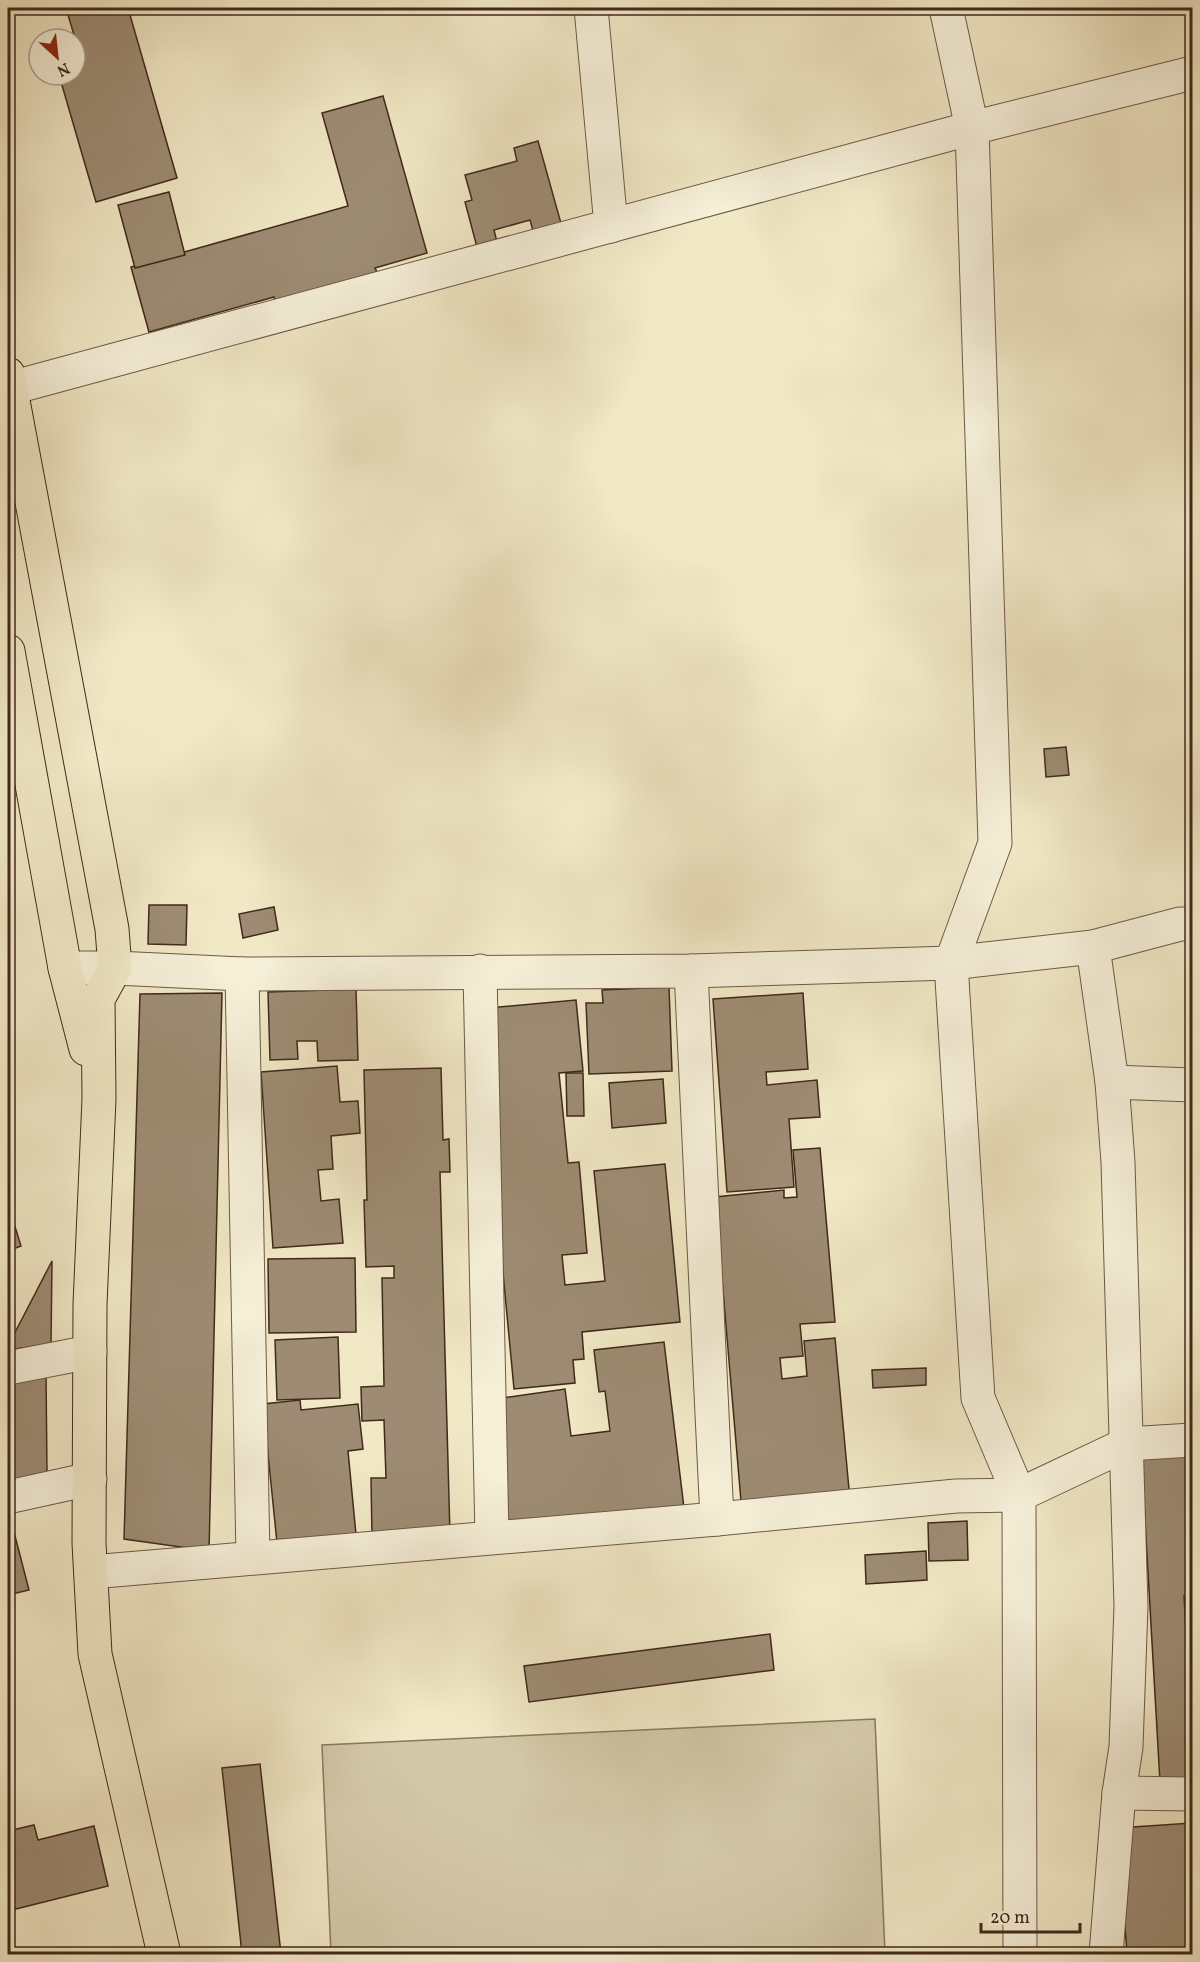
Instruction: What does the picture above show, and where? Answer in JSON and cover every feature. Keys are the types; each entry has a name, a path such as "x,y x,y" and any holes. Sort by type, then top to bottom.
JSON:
{"main road":[{"path":"9,381 112,929 114,968 98,999 99,1099 90,1304 91,1572 95,1654 164,1954"},
{"path":"8,651 65,968 99,1099"}],"street":[{"path":"591,8 611,226"},
{"path":"946,8 972,128 995,843 951,963 978,1398 1019,1495 1020,1954"},
{"path":"9,381 611,226 972,128 1192,73"},
{"path":"65,968 242,974 691,971 951,963 1093,946 1180,924 1192,924"},
{"path":"1093,946 1112,1082 1118,1162 1131,1606 1125,1747 1106,1954"},
{"path":"480,971 492,1537"},
{"path":"691,971 717,1519"},
{"path":"242,974 254,1557"},
{"path":"1112,1082 1192,1085"},
{"path":"8,1368 90,1352"},
{"path":"91,1572 717,1519 956,1496 1019,1495 1127,1444 1192,1440"},
{"path":"8,1497 90,1479"},
{"path":"1119,1793 1192,1794"}],"shaded area":[{"path":"875,1719 885,1954 331,1954 322,1745"}],"building":[{"path":"66,8 128,8 177,178 96,202 62,87 87,87 87,27 72,27"},
{"path":"383,96 427,253 375,268 377,272 275,301 274,297 149,332 131,267 348,206 322,113"},
{"path":"538,141 562,227 534,234 530,220 494,230 497,242 477,247 465,202 472,200 465,175 517,161 514,148"},
{"path":"169,192 185,255 135,268 118,205"},
{"path":"1066,747 1069,775 1046,777 1044,749"},
{"path":"149,905 187,905 186,945 148,944"},
{"path":"274,907 278,930 243,938 239,914"},
{"path":"669,987 672,1071 589,1074 586,1003 603,1003 602,990"},
{"path":"356,989 358,1060 318,1061 317,1041 297,1041 298,1059 270,1060 268,992"},
{"path":"222,993 209,1551 124,1539 140,994"},
{"path":"803,993 808,1069 766,1072 767,1085 817,1080 820,1117 789,1119 794,1187 727,1192 713,999"},
{"path":"576,1000 583,1071 559,1073 568,1163 579,1162 587,1253 562,1255 565,1285 605,1281 594,1171 665,1164 680,1322 582,1332 584,1359 573,1360 575,1383 514,1389 478,1009"},
{"path":"337,1066 340,1102 358,1101 360,1133 331,1136 333,1169 318,1170 321,1201 339,1199 343,1243 273,1248 261,1072"},
{"path":"441,1068 443,1140 449,1139 450,1172 440,1172 450,1535 372,1537 371,1478 386,1478 384,1420 362,1421 361,1387 384,1386 382,1278 394,1278 394,1266 366,1267 364,1070"},
{"path":"566,1073 583,1073 584,1116 567,1116"},
{"path":"663,1079 666,1123 612,1128 609,1083"},
{"path":"820,1148 835,1322 800,1324 803,1356 780,1358 782,1379 807,1376 804,1341 835,1338 850,1500 741,1501 715,1197 784,1190 784,1198 797,1197 793,1150"},
{"path":"8,1204 21,1246 8,1251"},
{"path":"355,1258 356,1332 269,1333 268,1259"},
{"path":"52,1261 51,1344 8,1350 8,1346"},
{"path":"338,1337 340,1398 277,1400 275,1340"},
{"path":"664,1342 687,1533 505,1536 488,1400 565,1389 571,1436 610,1431 605,1391 599,1392 594,1350"},
{"path":"926,1368 926,1385 873,1388 872,1370"},
{"path":"46,1372 47,1473 8,1482 8,1380"},
{"path":"300,1400 301,1410 358,1404 363,1449 348,1451 357,1545 278,1553 263,1404"},
{"path":"1192,1446 1192,1595 1184,1596 1189,1681 1192,1681 1192,1780 1160,1782 1141,1450"},
{"path":"967,1521 968,1560 929,1561 928,1523"},
{"path":"14,1532 29,1590 8,1595 8,1534"},
{"path":"926,1551 927,1580 866,1584 865,1555"},
{"path":"770,1634 774,1670 529,1702 524,1666"},
{"path":"260,1764 281,1954 242,1954 222,1768"},
{"path":"1192,1823 1192,1954 1127,1954 1118,1828"},
{"path":"34,1825 38,1840 94,1826 108,1886 8,1911 8,1831"}]}
